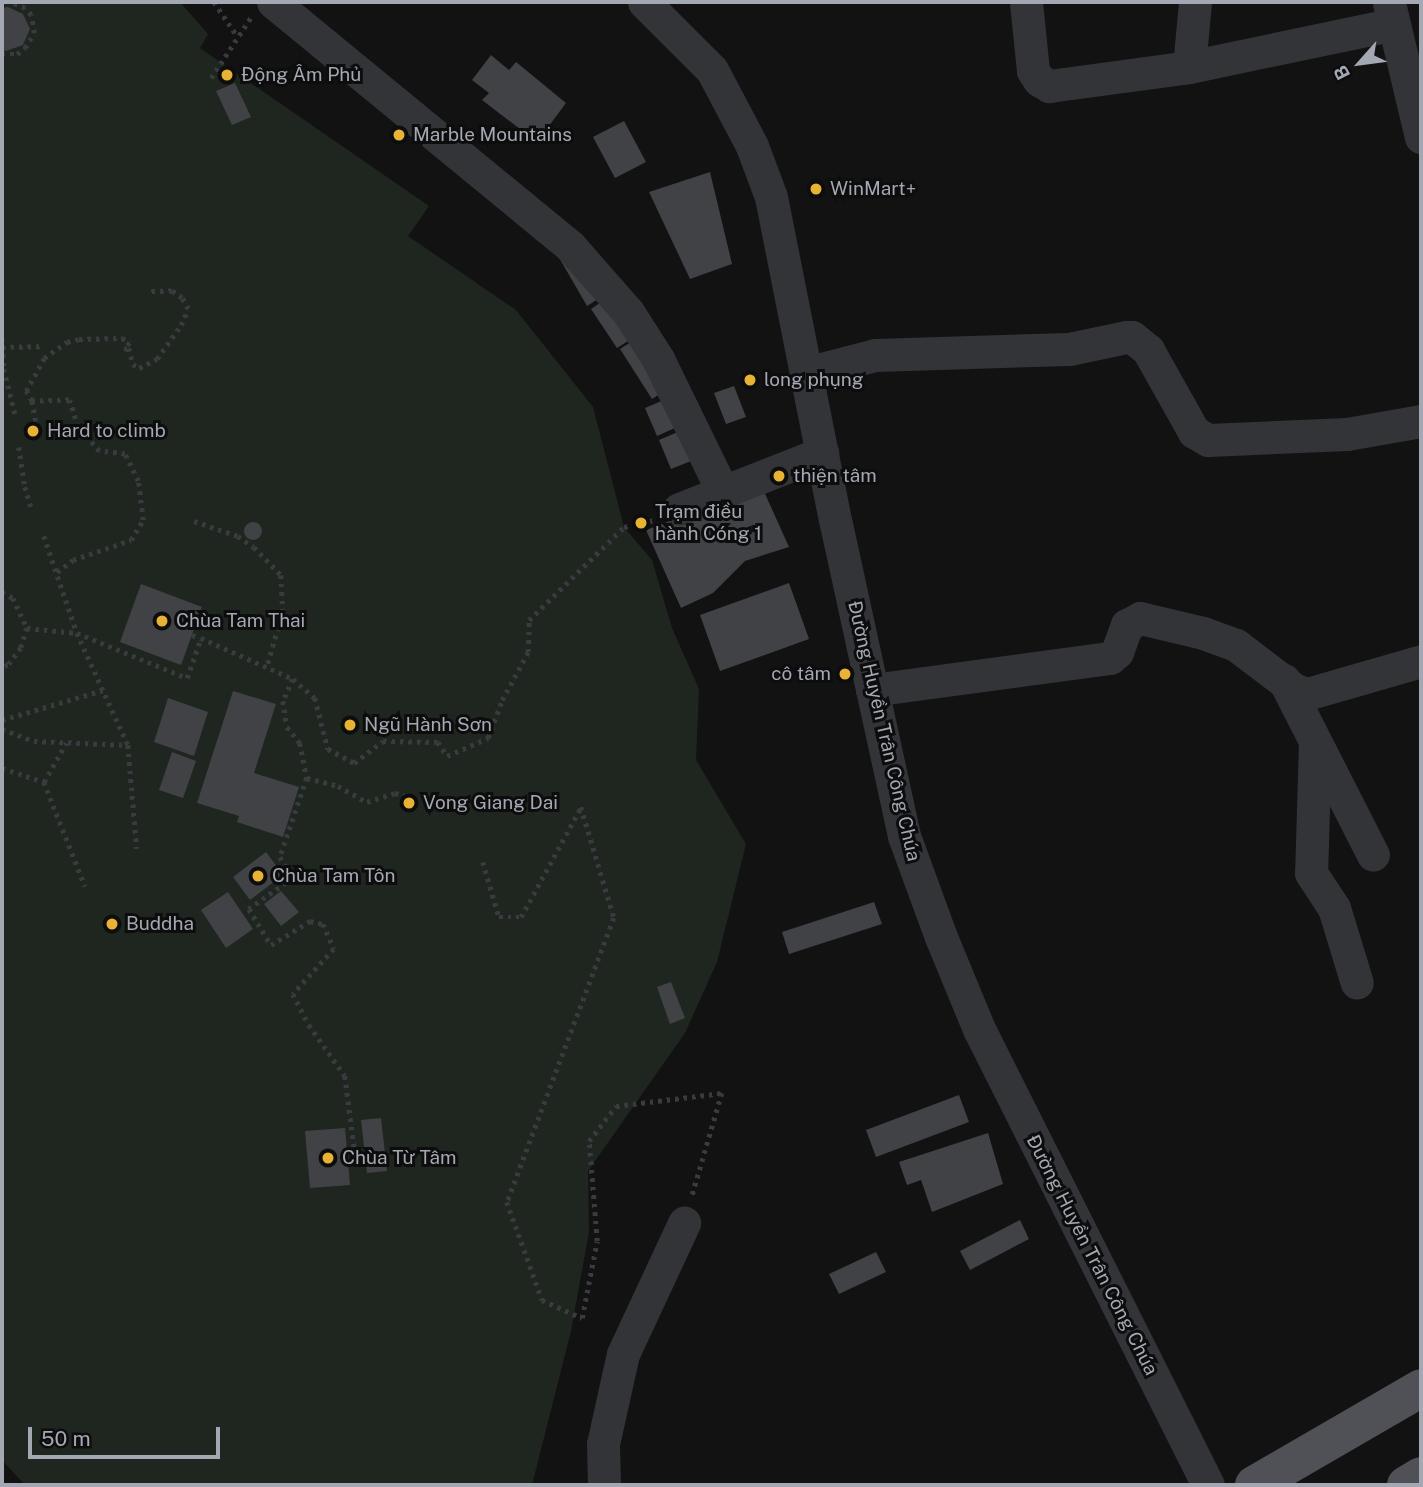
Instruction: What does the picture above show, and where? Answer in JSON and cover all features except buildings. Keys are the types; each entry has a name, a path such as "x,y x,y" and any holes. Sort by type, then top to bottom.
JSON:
{"main road":[{"path":"1254,1485 1421,1388"},
{"path":"1406,1485 1421,1476"}],"street":[{"path":"1026,2 1033,71 1039,80 1049,86 1189,67 1392,13 1421,137"},
{"path":"1189,67 1195,2"},
{"name":"Đường Huyền Trân Công Chúa","path":"648,3 712,70 752,146 771,197 822,453 904,836 979,1029 1208,1485"},
{"path":"264,6 570,246 628,312 658,359 723,492"},
{"path":"806,373 875,355 1069,349 1132,337 1148,350 1194,432 1201,438 1347,433 1421,421"},
{"path":"680,509 822,453"},
{"path":"872,690 1110,658 1117,652 1127,625 1140,618 1203,633 1236,645 1295,690 1313,694 1421,661"},
{"path":"1284,680 1373,855"},
{"path":"1315,742 1311,873 1334,908 1357,983"},
{"path":"604,1485 603,1444 623,1354 684,1223"}],"path":[{"path":"2,54 18,54 34,33 31,15 24,8 6,2"},
{"path":"214,2 238,37"},
{"path":"211,78 238,37 264,6"},
{"path":"33,431 36,421 32,401 26,391 44,358 67,342 122,338 130,343 124,349 129,348 133,364 139,368 157,359 181,326 188,309 182,298 172,291 148,292"},
{"path":"2,337 4,369 16,418"},
{"path":"2,347 41,346"},
{"path":"32,401 69,400 78,427 99,451 125,454 138,481 143,520 131,540 73,560 57,572"},
{"path":"19,447 25,487 32,508"},
{"path":"194,521 238,536 254,547 281,575 283,611 267,667"},
{"path":"192,635 293,679 315,698 328,750 354,763 383,741 438,743 447,756 488,738 502,700 528,652 529,620 624,527"},
{"path":"44,536 77,633 128,746 137,849"},
{"path":"2,592 13,598 27,628 21,648 8,665 2,667"},
{"path":"27,628 77,633 187,678 201,638"},
{"path":"293,679 284,701 287,727 300,743 307,778 280,857 293,878 250,909 271,945 310,921 323,925 334,949 293,994 309,1025 345,1076 357,1168"},
{"path":"2,720 103,690"},
{"path":"2,729 34,741 128,746"},
{"path":"44,782 66,743"},
{"path":"2,768 44,782"},
{"path":"307,778 338,786 367,802 395,793 406,796"},
{"path":"44,782 85,886"},
{"path":"483,862 499,917 521,917 581,807 614,918 507,1202 542,1300 582,1318 597,1241 589,1141 616,1106 722,1093 684,1223"}],"shaded area":[{"name":"Ngũ Hành Sơn","path":"2,2 180,2 208,34 200,48 429,206 408,236 516,310 593,407 624,527 652,560 672,628 699,689 696,760 746,844 717,962 685,1033 588,1171 589,1232 571,1331 532,1485 25,1485 2,1460"}],"place":[{"name":"Động Âm Phủ","path":"227,75"},
{"name":"Marble Mountains","path":"399,135"},
{"name":"WinMart+","path":"816,189"},
{"name":"long phụng","path":"750,380"},
{"name":"Hard to climb","path":"33,431"},
{"name":"thiện tâm","path":"779,476"},
{"name":"Trạm điều hành Cóng 1","path":"641,523"},
{"name":"Chùa Tam Thai","path":"162,621"},
{"name":"cô tâm","path":"845,674"},
{"name":"Ngũ Hành Sơn","path":"350,725"},
{"name":"Vong Giang Dai","path":"409,803"},
{"name":"Chùa Tam Tôn","path":"258,876"},
{"name":"Buddha","path":"112,924"},
{"name":"Chùa Từ Tâm","path":"328,1158"}]}
